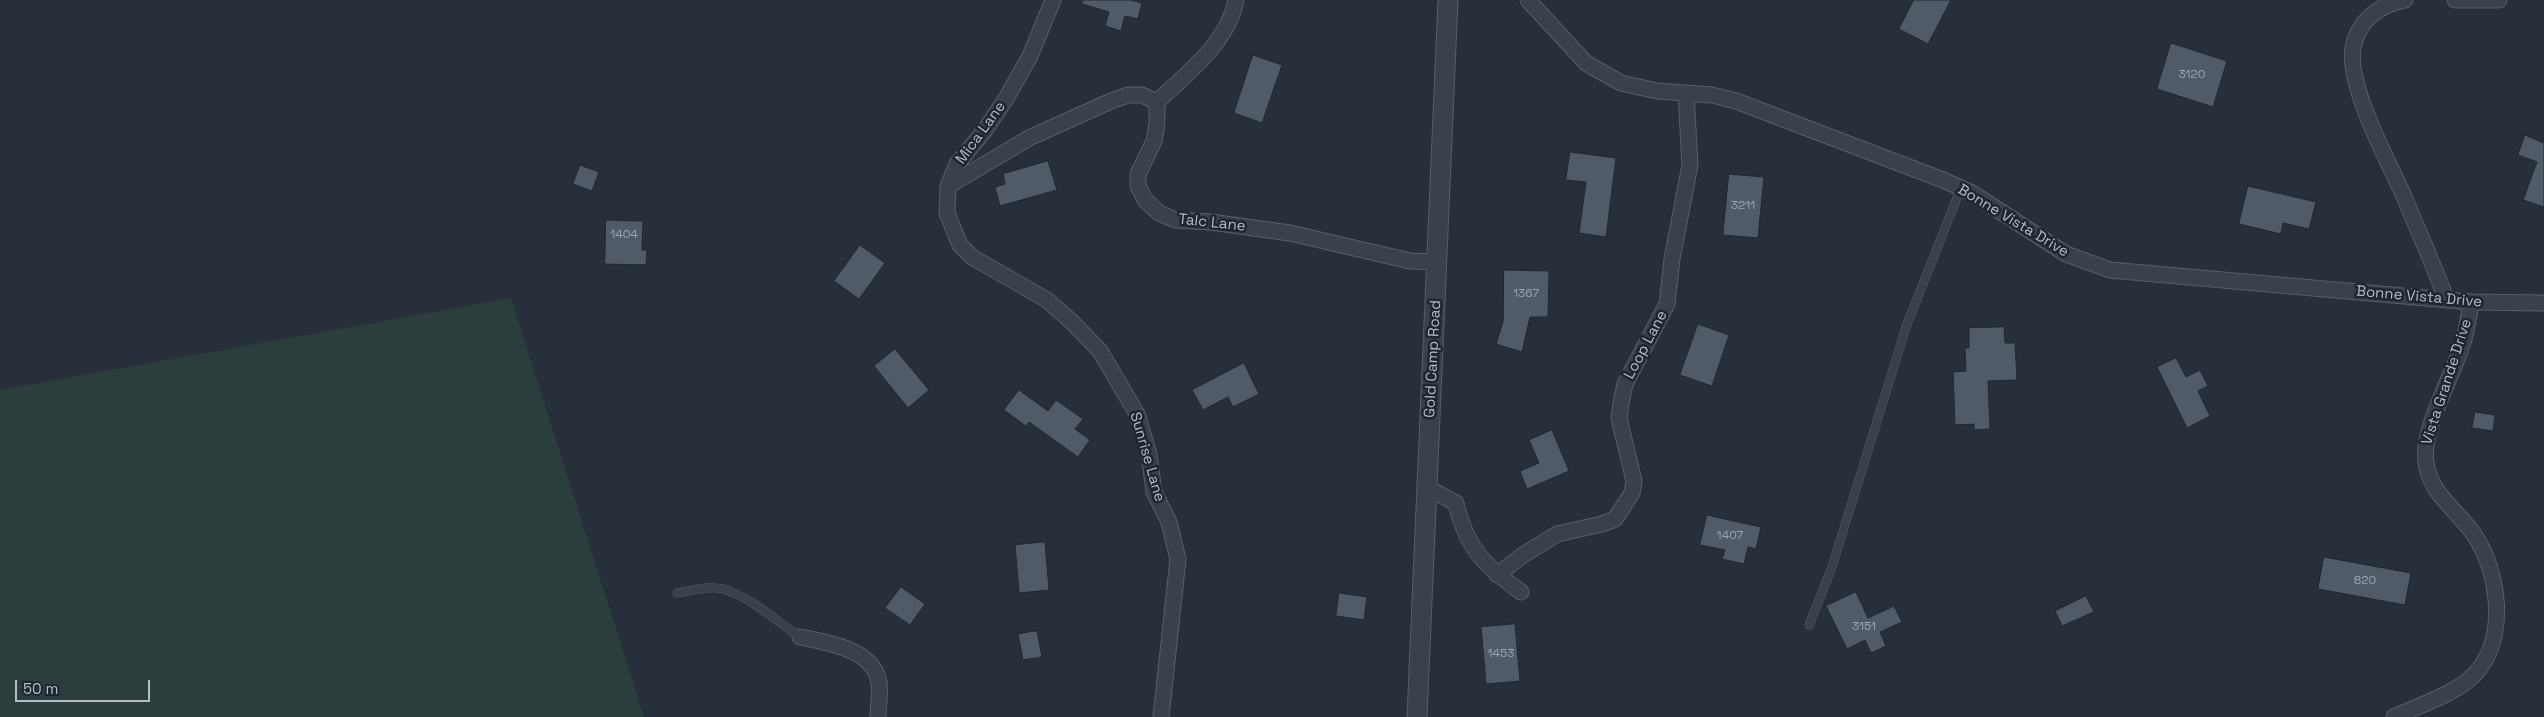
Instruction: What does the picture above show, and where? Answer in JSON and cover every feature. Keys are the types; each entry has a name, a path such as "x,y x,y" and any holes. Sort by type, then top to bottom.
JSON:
{"street":[{"name":"Mica Lane","path":"1053,0 1030,56 1012,88 985,130 957,164 948,186 947,213 960,245 985,265 1047,300 1100,352"},
{"path":"948,186 1029,138 1111,101 1142,95 1157,102 1199,61 1224,32 1233,13 1236,0"},
{"name":"Gold Camp Road","path":"1416,717 1426,487 1434,372 1448,0"},
{"name":"Bonne Vista Drive","path":"1528,0 1586,63 1621,83 1639,88 1712,95 1736,101 1961,188 2066,254 2110,270 2446,298 2472,302 2544,303"},
{"path":"2405,0 2386,6 2366,18 2353,49 2353,65 2365,108 2446,298"},
{"path":"2456,0 2498,0"},
{"name":"Loop Lane","path":"1497,575 1523,555 1557,534 1602,524 1615,518 1632,493 1634,481 1619,418 1621,403 1625,384 1667,304 1672,259 1690,165 1686,93"},
{"name":"Talc Lane","path":"1157,102 1158,124 1154,141 1138,174 1138,186 1145,200 1159,213 1175,220 1211,222 1290,233 1410,261 1438,262"},
{"name":"Vista Grande Drive","path":"2394,717 2454,689 2473,676 2484,662 2496,622 2496,598 2492,574 2483,552 2473,533 2436,491 2426,461 2428,436 2463,342 2472,302"},
{"name":"Sunrise Lane","path":"1100,352 1137,414 1149,454 1154,492 1169,522 1178,559 1161,717"},
{"path":"1426,487 1456,503 1461,524 1477,555 1497,575 1521,592"},
{"path":"800,637 827,643 855,653 868,661 877,675 878,717"}],"lane":[{"path":"1809,625 1832,567 1907,324 1961,188"},
{"path":"677,593 708,588 723,589 751,603 800,637"}],"shaded area":[{"path":"511,298 644,717 0,717 0,390"}],"building":[{"path":"1083,0 1131,0 1142,3 1138,19 1125,16 1121,31 1105,26 1109,12 1082,4"},
{"path":"1914,0 1951,0 1928,44 1899,29"},
{"path":"2171,43 2227,61 2213,107 2157,89"},
{"path":"1253,55 1282,65 1262,123 1234,113"},
{"path":"2525,135 2544,143 2544,207 2523,200 2537,162 2518,155"},
{"path":"1570,152 1616,158 1606,237 1579,233 1586,182 1566,180"},
{"path":"1048,161 1057,190 1000,206 995,187 1005,184 1003,174"},
{"path":"580,165 599,172 592,191 573,184"},
{"path":"1729,174 1764,177 1758,238 1723,235"},
{"path":"2248,186 2316,202 2309,229 2283,223 2281,234 2239,224"},
{"path":"606,220 643,221 642,250 647,250 646,265 605,264"},
{"path":"860,245 885,263 859,299 834,281"},
{"path":"1504,270 1549,271 1548,317 1530,317 1522,352 1496,344 1503,322"},
{"path":"1698,324 1729,335 1712,386 1680,375"},
{"path":"2004,327 2005,343 2015,343 2017,380 1988,381 1990,429 1974,430 1974,424 1955,425 1953,372 1966,371 1965,348 1969,348 1969,328"},
{"path":"895,349 929,390 908,408 874,366"},
{"path":"2176,358 2186,377 2200,370 2208,386 2198,391 2210,416 2187,428 2157,367"},
{"path":"1244,363 1259,394 1233,407 1228,397 1203,410 1192,390"},
{"path":"1019,390 1048,411 1056,400 1083,419 1075,429 1090,440 1078,457 1029,422 1026,426 1004,410"},
{"path":"2475,412 2495,415 2493,431 2472,428"},
{"path":"1552,430 1569,471 1527,489 1520,471 1539,463 1529,440"},
{"path":"1707,515 1761,527 1756,549 1748,547 1744,564 1722,559 1725,550 1700,545"},
{"path":"1045,542 1049,590 1019,593 1015,545"},
{"path":"2324,557 2411,573 2405,605 2318,589"},
{"path":"901,587 925,604 910,625 885,608"},
{"path":"1856,592 1868,618 1894,606 1902,622 1880,632 1886,646 1871,653 1865,640 1847,649 1826,606"},
{"path":"1339,593 1367,597 1364,620 1336,616"},
{"path":"2086,596 2094,612 2062,626 2055,611"},
{"path":"1515,624 1520,681 1486,684 1481,627"},
{"path":"1037,631 1042,657 1023,660 1018,634"}]}
